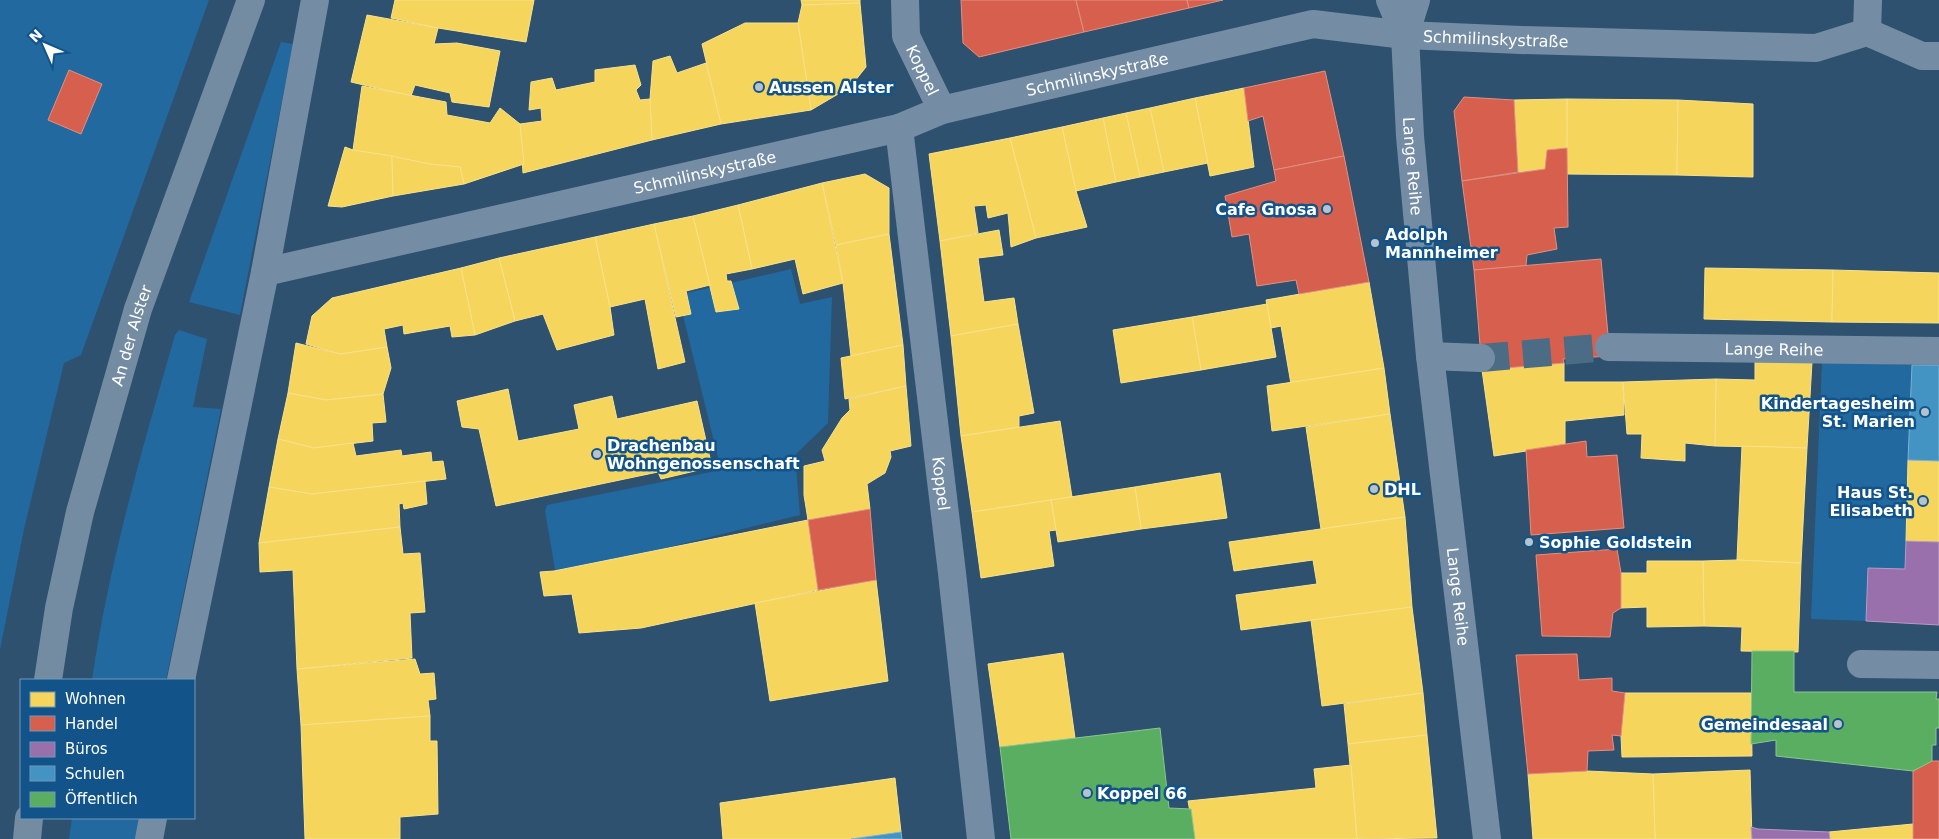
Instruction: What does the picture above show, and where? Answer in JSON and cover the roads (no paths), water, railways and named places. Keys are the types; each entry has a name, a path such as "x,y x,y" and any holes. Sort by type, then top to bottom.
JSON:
{"main road":[{"name":"An der Alster","path":"48,679 59,608 80,512 138,309 251,0"},
{"path":"27,839 29,819"}],"street":[{"path":"181,679 242,375 265,272 315,0"},
{"name":"Koppel","path":"905,0 906,36 942,110"},
{"name":"Lange Reihe","path":"1390,0 1405,35"},
{"name":"Lange Reihe","path":"1416,0 1405,35 1410,136 1430,356 1487,839"},
{"path":"1868,0 1867,32 1922,56 1939,56"},
{"name":"Schmilinskystraße","path":"265,272 899,128 942,110 1313,24 1405,35 1816,48 1867,32"},
{"name":"Koppel","path":"899,128 981,839"},
{"name":"Lange Reihe","path":"1609,347 1939,351"},
{"path":"1430,356 1481,358"},
{"path":"1861,664 1939,665"},
{"path":"148,839 153,819"}],"tunnel":[{"path":"1481,358 1609,347"}],"place":[{"name":"Aussen Alster","path":"759,87"},
{"name":"Cafe Gnosa","path":"1327,209"},
{"name":"Adolph Mannheimer","path":"1375,243"},
{"name":"Kindertagesheim St. Marien","path":"1925,412"},
{"name":"Drachenbau Wohngenossenschaft","path":"597,454"},
{"name":"DHL","path":"1374,489"},
{"name":"Haus St. Elisabeth","path":"1923,501"},
{"name":"Sophie Goldstein","path":"1529,542"},
{"name":"Gemeindesaal","path":"1838,724"},
{"name":"Koppel 66","path":"1087,793"}]}
